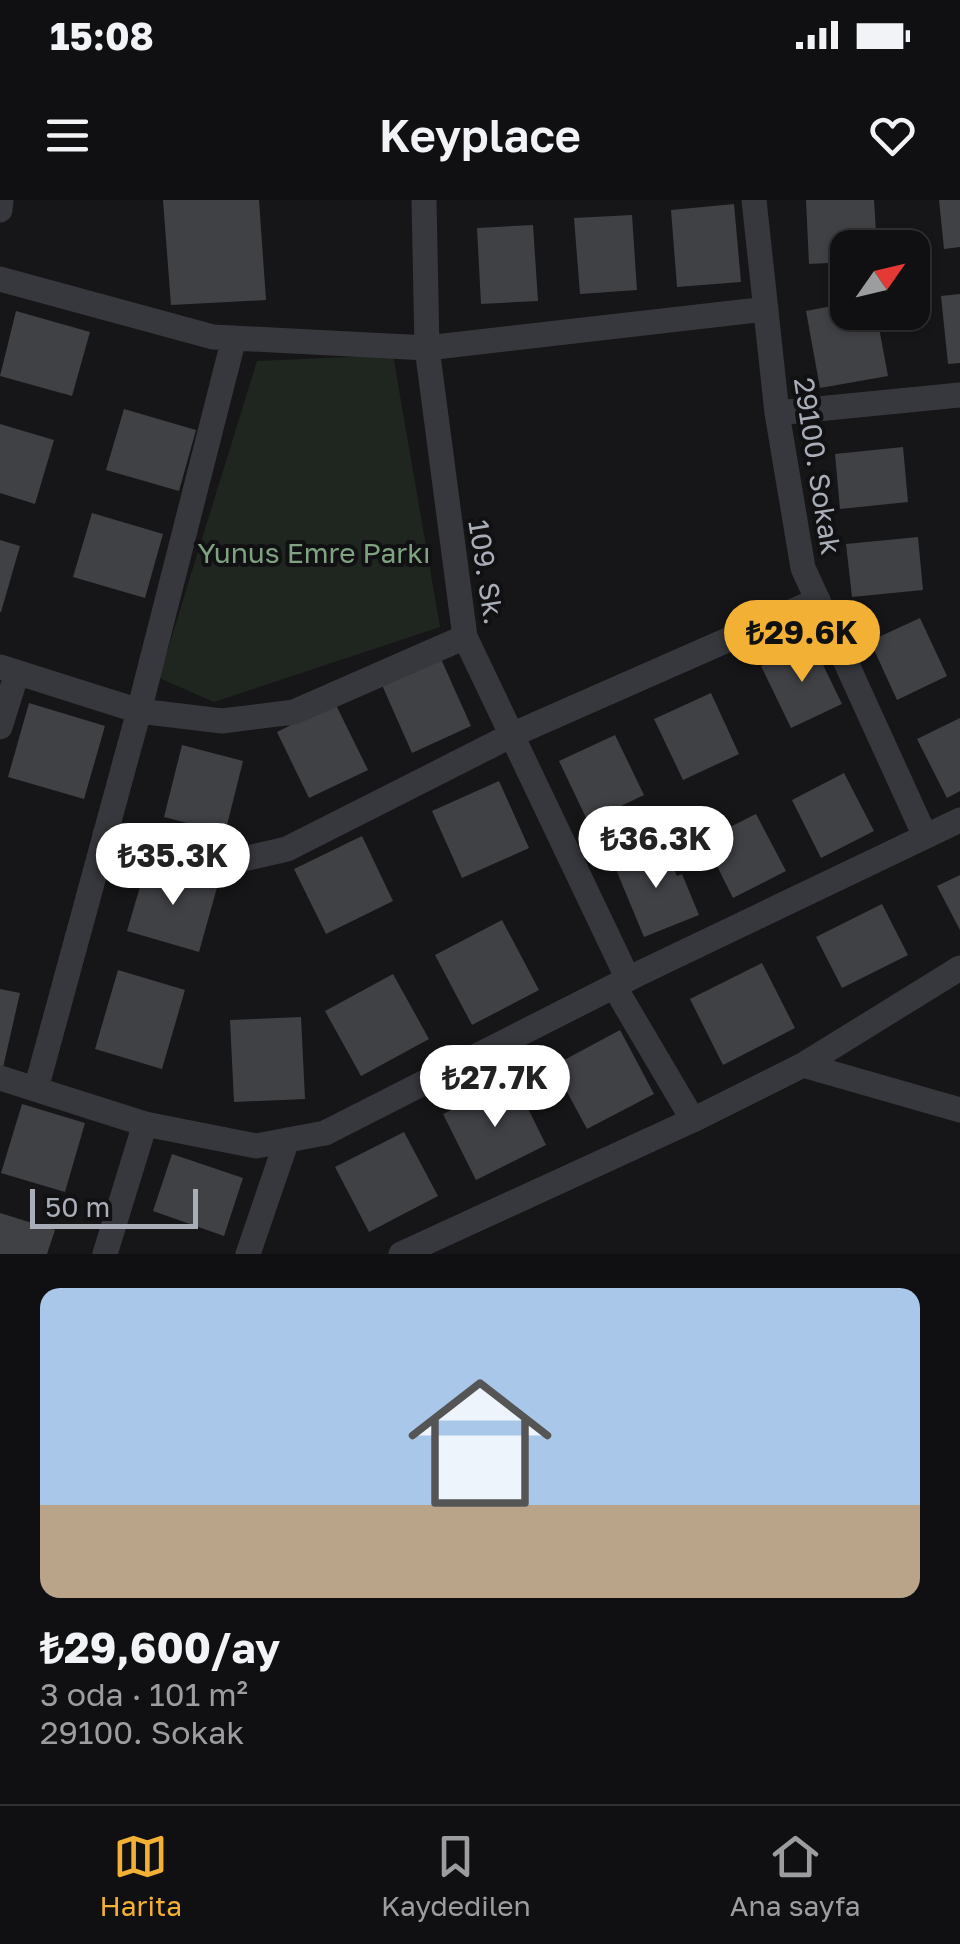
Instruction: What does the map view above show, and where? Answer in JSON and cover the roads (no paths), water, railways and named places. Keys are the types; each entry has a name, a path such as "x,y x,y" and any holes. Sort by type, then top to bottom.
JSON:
{"street":[{"path":"0,210 1,200"},
{"name":"109. Sk.","path":"424,200 427,348 465,636 514,734 621,982 693,1120"},
{"name":"29100. Sokak","path":"754,200 777,414 803,568 925,836"},
{"path":"0,279 213,337 427,348 766,309"},
{"path":"36,1089 139,711 234,338"},
{"path":"777,414 960,395"},
{"path":"106,834 210,867 287,849 514,734 818,600"},
{"path":"0,727 8,670 139,711 222,721 294,712 465,636"},
{"path":"0,1078 145,1124 256,1146 325,1133 621,982 960,820"},
{"path":"401,1254 803,1066 960,968"},
{"path":"803,1066 960,1110"},
{"path":"105,1254 145,1124"},
{"path":"248,1254 287,1140"}],"park label":[{"name":"Yunus Emre Parkı","path":"314,552"}]}
